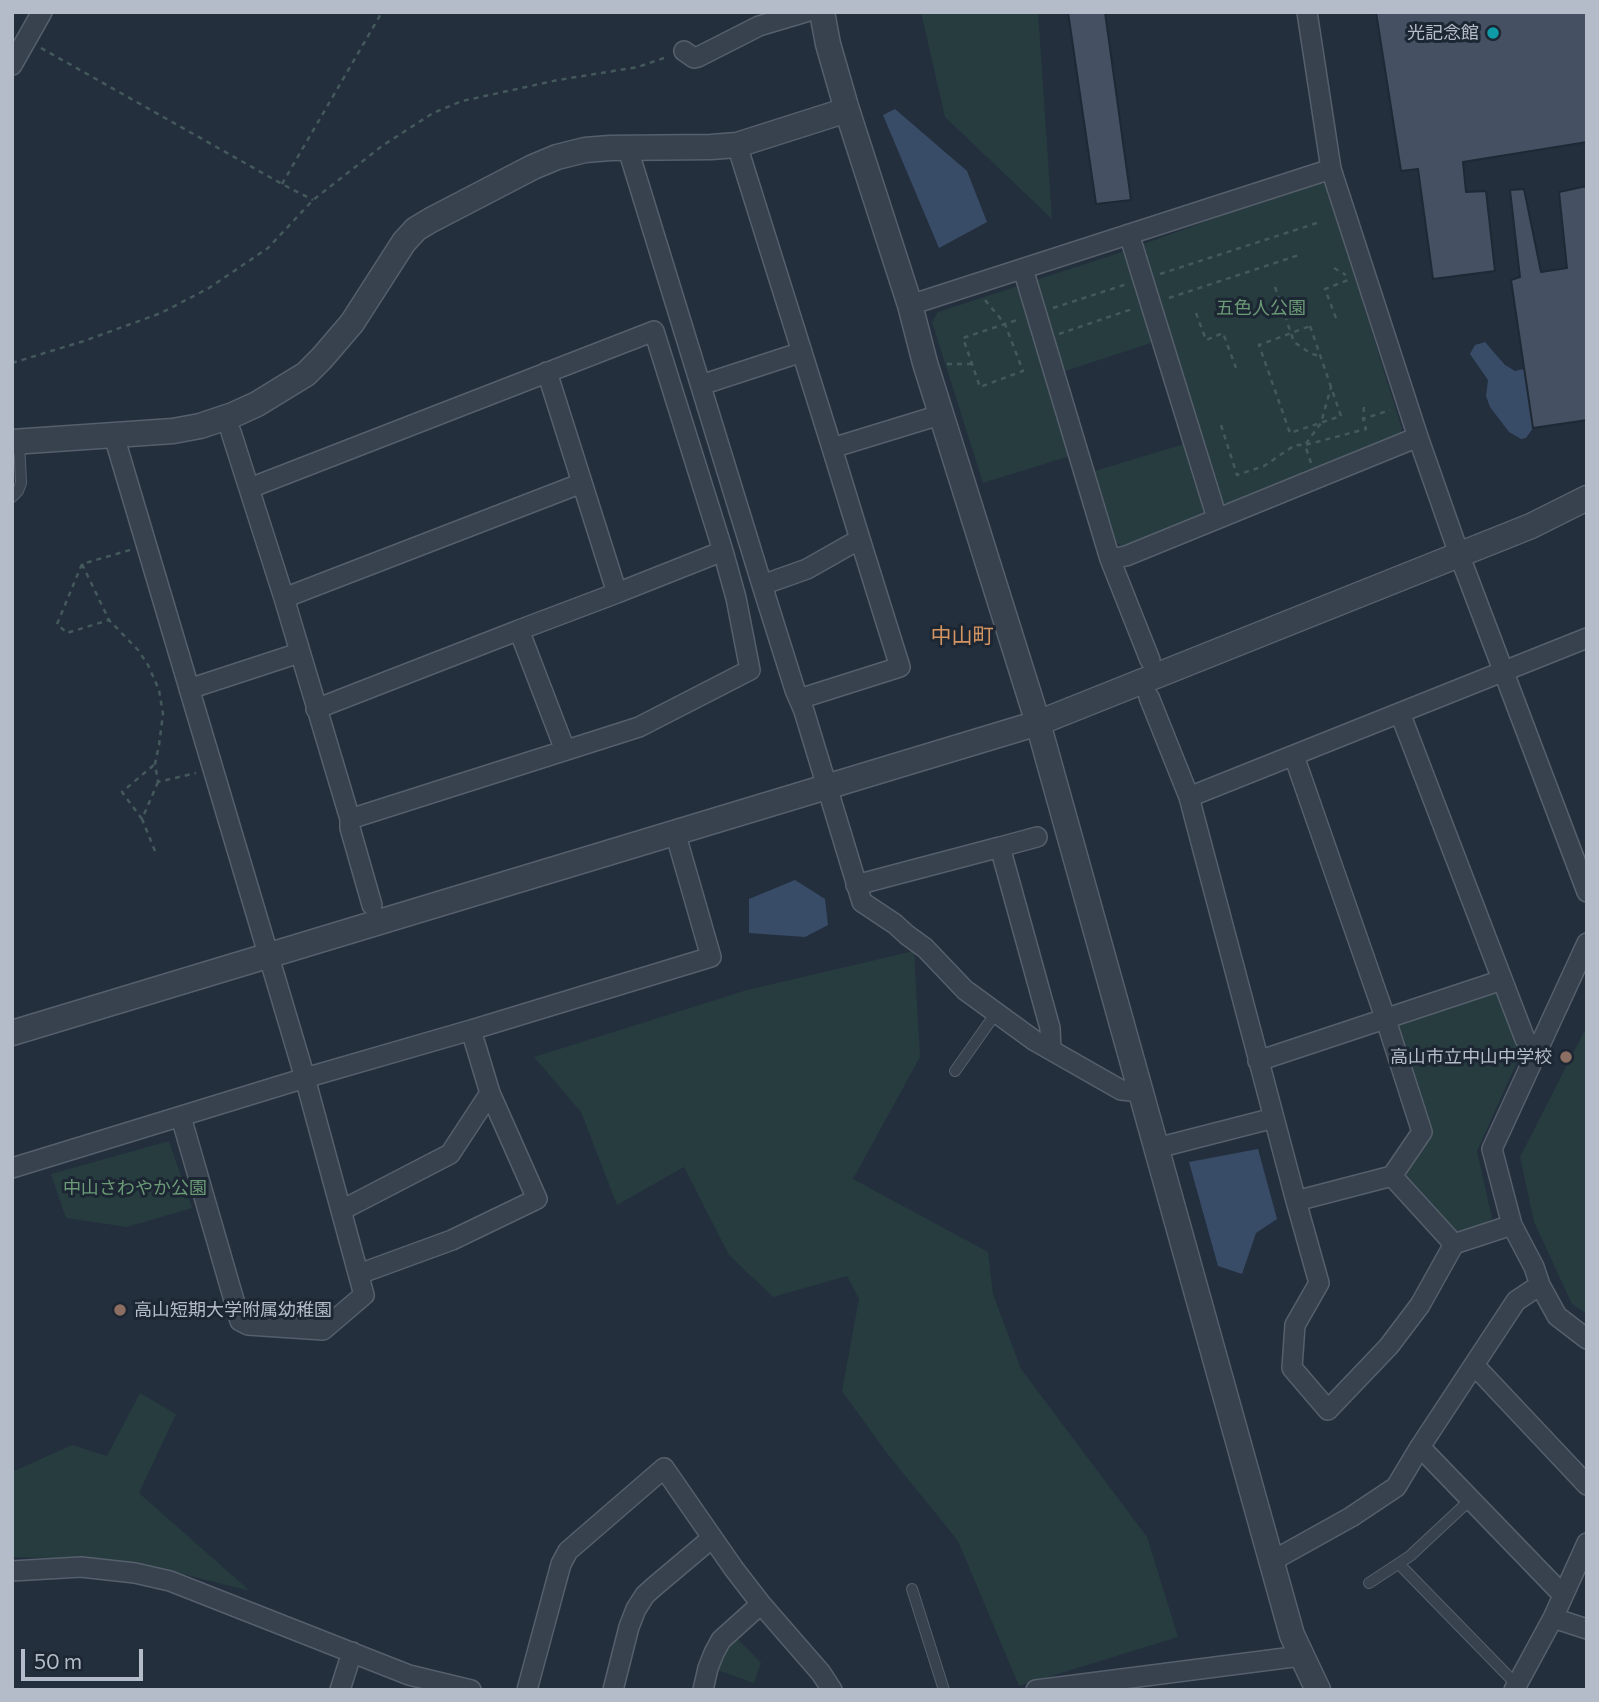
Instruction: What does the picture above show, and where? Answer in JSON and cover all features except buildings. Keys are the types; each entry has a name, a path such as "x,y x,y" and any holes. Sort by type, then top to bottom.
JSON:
{"street":[{"path":"12,65 41,12"},
{"path":"684,51 694,58 698,57 758,26 806,12"},
{"path":"822,12 847,110 910,305 925,363 1038,723 1292,1635 1318,1690"},
{"path":"1307,12 1331,169 1459,554 1587,892"},
{"path":"16,441 173,431 200,426 233,415 272,396 306,374 338,341 404,242 416,229 557,157 585,150 627,146 737,145 847,110"},
{"path":"737,145 900,667 799,699"},
{"path":"627,146 862,902 925,948 965,989 996,1013 1051,1050 1121,1090 1141,1092"},
{"path":"910,305 1331,169"},
{"path":"1129,234 1216,518"},
{"path":"1023,269 1110,559 1150,660"},
{"path":"250,488 654,331 723,551 736,598 750,670 639,727 350,819"},
{"path":"701,384 802,352"},
{"path":"547,372 617,593"},
{"path":"832,448 943,414"},
{"path":"232,432 350,819 350,828 372,905"},
{"path":"114,436 305,1078 364,1295 323,1330 248,1325 240,1321 181,1117"},
{"path":"1110,559 1126,556 1418,437"},
{"path":"284,598 582,483"},
{"path":"12,1033 1038,723 1531,526 1587,498"},
{"path":"762,585 807,569 860,539"},
{"path":"316,709 723,551"},
{"path":"519,630 565,750"},
{"path":"1189,797 1587,638"},
{"path":"189,689 299,653"},
{"path":"1149,697 1189,797 1319,1283 1295,1325 1292,1368 1328,1410 1389,1346 1420,1305 1454,1244 1512,1225"},
{"path":"1400,713 1525,1039 1538,1051"},
{"path":"1294,756 1422,1132 1392,1176 1296,1201"},
{"path":"12,1168 711,957 675,832"},
{"path":"856,885 1037,837"},
{"path":"1000,846 1050,1028 1051,1050"},
{"path":"1587,943 1492,1149 1512,1225 1534,1267 1540,1285 1557,1316 1587,1339"},
{"path":"1258,1061 1502,980"},
{"path":"359,1275 453,1240 537,1199 490,1093 471,1030"},
{"path":"342,1210 450,1154 490,1093"},
{"path":"1157,1149 1274,1118"},
{"path":"1392,1176 1454,1244"},
{"path":"1272,1561 1351,1517 1396,1487 1516,1301 1540,1285"},
{"path":"1474,1365 1587,1485"},
{"path":"1420,1447 1563,1595"},
{"path":"527,1690 561,1564 568,1551 664,1468 761,1604 821,1673 832,1690"},
{"path":"613,1690 629,1627 645,1595 712,1538"},
{"path":"1516,1687 1553,1618 1587,1543"},
{"path":"12,1571 81,1567 135,1573 170,1581 409,1675 471,1690"},
{"path":"703,1690 708,1668 721,1640 761,1604"},
{"path":"1553,1618 1587,1629"},
{"path":"340,1690 352,1652"},
{"path":"1036,1690 1096,1686 1301,1656"}],"lane":[{"path":"12,497 21,483 16,441"},
{"path":"955,1071 996,1013"},
{"path":"1369,1583 1399,1564 1471,1499"},
{"path":"1399,1564 1516,1687"},
{"path":"912,1588 944,1690"}],"path":[{"path":"282,184 382,12"},
{"path":"26,40 313,200"},
{"path":"12,363 161,313 209,288 268,248 313,200 382,146 433,113 463,101 558,80 638,67 684,51"},
{"path":"1149,277 1320,222"},
{"path":"1334,268 1351,279 1325,289 1336,318"},
{"path":"1044,311 1136,281"},
{"path":"972,285 1005,324 1023,370 980,387 963,338 1005,324 1031,315"},
{"path":"1275,287 1294,342 1321,357"},
{"path":"1196,313 1206,340 1223,332 1236,368"},
{"path":"1310,327 1341,416 1290,433 1259,345 1291,333 1310,327"},
{"path":"925,363 972,364"},
{"path":"1305,445 1321,423 1331,387"},
{"path":"1363,419 1407,404"},
{"path":"1221,425 1237,475 1264,466 1295,445 1305,445 1366,429 1364,407"},
{"path":"1305,445 1315,478"},
{"path":"82,564 134,549"},
{"path":"82,564 99,604 109,620 138,650 159,690 163,715 155,764 158,782 142,819"},
{"path":"82,564 57,624 66,633 109,620"},
{"path":"155,764 122,792 142,819 155,851"},
{"path":"158,782 200,772"}],"green space":[{"path":"921,12 1038,12 1052,219 945,117"},
{"name":"五色人公園","path":"1317,181 1326,185 1402,429 1400,435 1227,505 1221,501 1166,338 1050,376 1073,455 983,483 932,322 938,312 1116,254"},
{"path":"1184,444 1205,510 1201,515 1123,547 1116,542 1095,471"},
{"path":"914,951 920,1057 853,1179 988,1252 993,1294 1021,1369 1147,1537 1178,1637 1019,1686 958,1541 886,1452 842,1391 859,1299 847,1276 773,1297 729,1255 684,1167 617,1205 581,1112 534,1057 747,990"},
{"path":"1493,991 1499,994 1519,1049 1518,1060 1477,1151 1492,1218 1489,1224 1460,1234 1452,1231 1405,1179 1406,1170 1431,1131 1398,1032 1400,1023"},
{"name":"高山市立中山中学校","path":"1587,1026 1587,1314 1572,1304 1534,1222 1520,1157"},
{"name":"中山さわやか公園","path":"169,1141 192,1208 127,1227 66,1218 51,1174"},
{"path":"140,1393 176,1414 139,1493 250,1591 151,1566 104,1560 12,1557 12,1472 72,1445 107,1456"},
{"path":"736,1637 761,1663 754,1683 717,1670 720,1658"}],"water":[{"path":"895,109 967,171 987,222 939,248 883,115"},
{"path":"1485,342 1505,365 1515,371 1524,369 1533,428 1526,438 1521,439 1509,432 1490,407 1486,396 1488,380 1470,354 1475,345"},
{"path":"795,880 825,899 828,925 805,937 749,933 749,899"},
{"path":"1258,1149 1277,1219 1256,1233 1242,1274 1218,1266 1189,1162"}],"place":[{"name":"光記念館","path":"1493,33"},
{"name":"高山市立中山中学校","path":"1566,1057"},
{"name":"高山短期大学附属幼稚園","path":"120,1310"}],"district":[{"name":"中山町","path":"962,636"}]}
